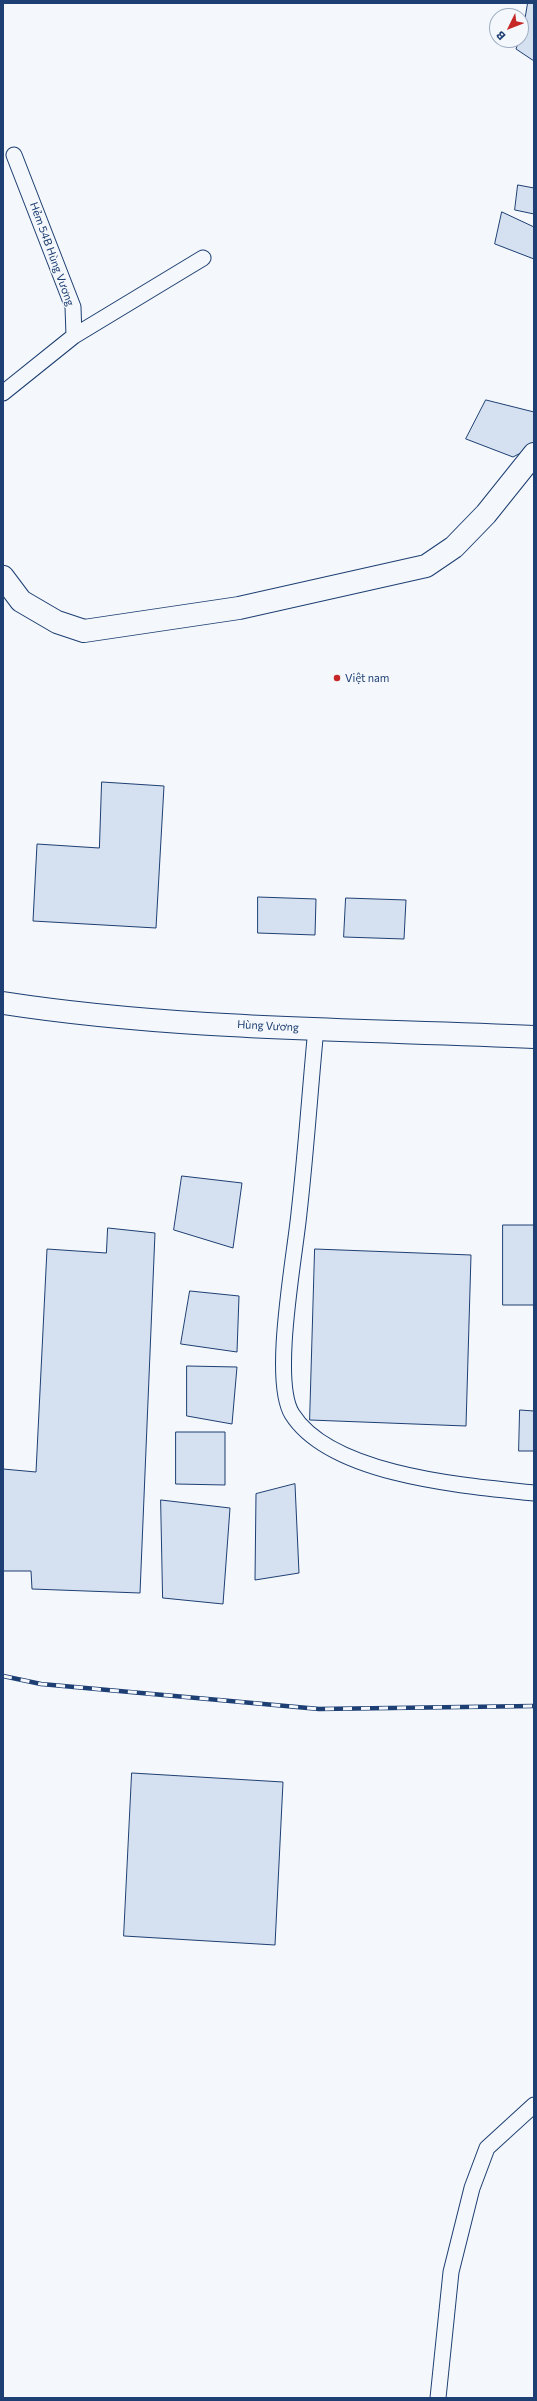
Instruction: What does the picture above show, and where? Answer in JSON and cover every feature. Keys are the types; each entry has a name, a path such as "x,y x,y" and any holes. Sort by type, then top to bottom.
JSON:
{"main road":[{"path":"3,577 20,601 57,622 84,631 239,608 426,566 454,548 486,514 534,454"},
{"name":"Hùng Vương","path":"3,1003 77,1015 316,1028 534,1037"}],"lane":[{"name":"Hẻm 54B Hùng Vương","path":"14,155 72,307 74,336"},
{"path":"3,393 74,336 203,258"},
{"path":"316,1028 299,1214 284,1345 286,1400 292,1414 312,1436 350,1458 387,1470 455,1485 534,1493"},
{"path":"438,2398 451,2272 472,2188 487,2148 534,2105"}],"building":[{"path":"528,3 534,3 534,61 516,49 529,48 529,8 527,8"},
{"path":"518,185 534,188 534,214 515,210"},
{"path":"502,212 534,227 534,259 495,244"},
{"path":"486,400 534,412 534,446 513,457 466,439"},
{"path":"102,782 164,786 156,928 33,921 37,844 99,848"},
{"path":"258,897 316,899 315,935 258,933"},
{"path":"346,898 406,900 404,939 344,937"},
{"path":"182,1176 242,1183 233,1248 174,1230"},
{"path":"503,1225 534,1225 534,1305 503,1305"},
{"path":"108,1228 155,1233 140,1593 32,1589 31,1571 3,1571 3,1469 36,1472 47,1249 106,1253"},
{"path":"315,1249 471,1255 466,1426 310,1420"},
{"path":"190,1291 239,1296 237,1352 181,1344"},
{"path":"187,1366 237,1367 232,1424 187,1416"},
{"path":"520,1410 534,1411 534,1451 519,1451"},
{"path":"176,1432 225,1432 225,1485 176,1484"},
{"path":"295,1484 299,1573 255,1580 256,1494"},
{"path":"161,1500 230,1508 223,1604 163,1598"},
{"path":"132,1773 283,1782 275,1945 124,1936"}],"railway":[{"path":"3,1676 41,1684 319,1709 534,1706"}],"place":[{"name":"Việt nam","path":"337,678"}]}
